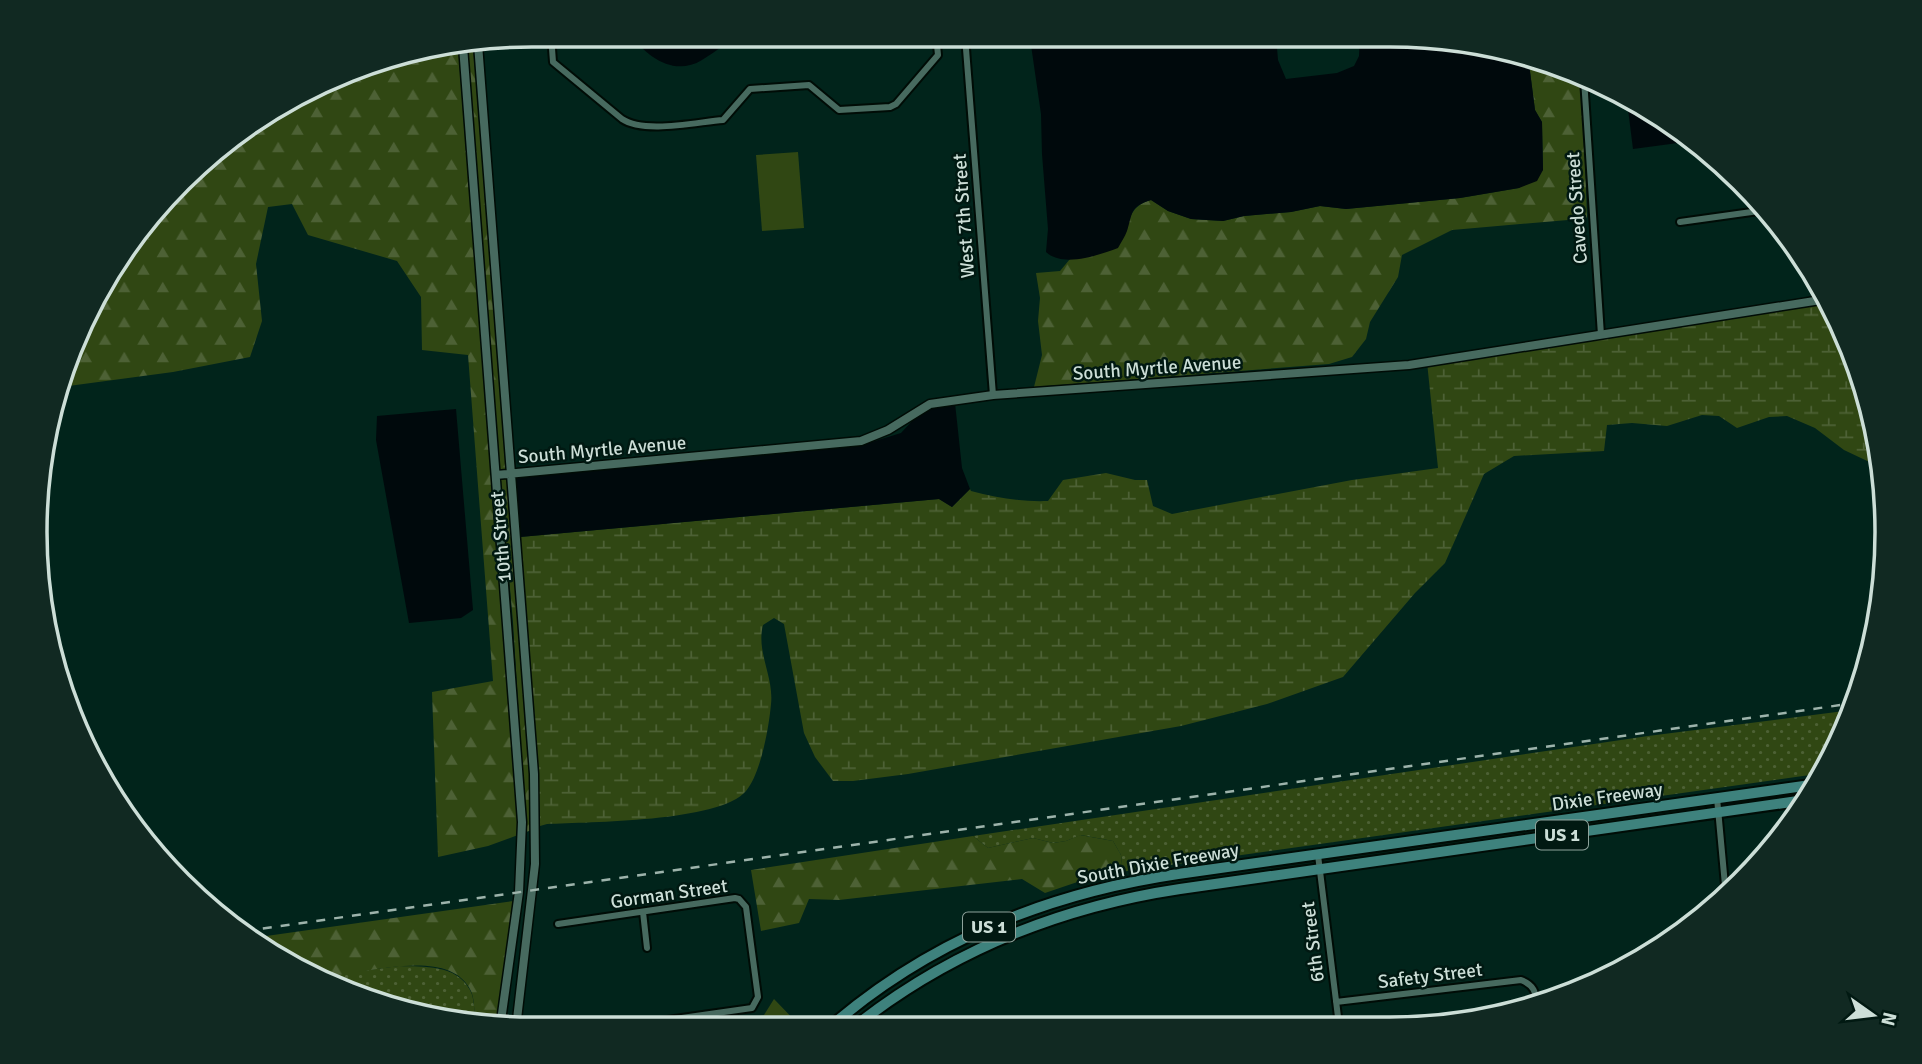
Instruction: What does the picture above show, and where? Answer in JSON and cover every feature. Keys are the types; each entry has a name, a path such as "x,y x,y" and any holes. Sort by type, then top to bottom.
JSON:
{"main road":[{"name":"Dixie Freeway","path":"1318,855 1802,786"},
{"name":"Dixie Freeway","path":"1320,869 1792,802"},
{"name":"South Dixie Freeway","path":"842,1017 898,975 966,937 1040,906 1100,888 1178,874 1318,855"},
{"name":"South Dixie Freeway","path":"866,1017 908,988 970,952 1043,921 1128,898 1320,869"}],"street":[{"path":"552,47 553,62 622,119 642,126 723,120 750,89 809,85 839,110 884,109 896,104 938,55 937,47"},
{"name":"West 7th Street","path":"966,47 993,395"},
{"name":"10th Street","path":"478,50 534,774 535,856 517,1017"},
{"name":"10th Street","path":"463,52 522,822 521,858 502,1016"},
{"name":"Cavedo Street","path":"1585,88 1601,335"},
{"path":"1680,222 1754,212"},
{"name":"South Myrtle Avenue","path":"496,475 861,441 888,430 930,404 993,395 1409,365 1816,301"},
{"path":"1717,798 1725,882"},
{"path":"1521,826 1523,840"},
{"name":"6th Street","path":"1318,855 1338,1017"},
{"path":"521,858 535,856"},
{"path":"1178,874 1180,889"},
{"name":"Gorman Street","path":"558,925 739,899 746,907 758,998 752,1008 689,1017"},
{"path":"1040,906 1043,921"},
{"path":"643,912 647,948"},
{"path":"514,924 528,926"},
{"path":"898,975 908,988"},
{"name":"Safety Street","path":"1336,1002 1521,980 1528,983 1536,994"},
{"path":"855,1006 864,1017"}],"green space":[{"path":"467,51 473,51 506,470 500,470"},
{"path":"458,53 518,835 488,846 438,857 432,692 493,681 468,355 422,350 421,297 397,261 308,235 292,204 268,207 256,264 262,321 250,357 173,372 70,386 84,346 112,290 147,237 168,212 189,189 237,147 290,112 346,84 376,73"},
{"path":"1530,68 1582,87 1587,217 1582,221 1452,230 1402,255 1398,277 1370,322 1366,339 1352,357 1329,364 1034,387 1042,355 1038,321 1040,298 1036,273 1060,271 1070,259 1127,230 1134,211 1145,202 1151,200 1168,211 1191,219 1223,221 1320,206 1346,209 1460,198 1519,188 1543,170 1542,122 1535,110"},
{"path":"798,152 804,228 762,231 756,155"},
{"path":"1816,301 1849,376 1870,462 1844,450 1815,428 1787,416 1769,417 1737,428 1719,416 1702,415 1667,426 1632,423 1607,425 1604,451 1514,456 1484,474 1445,563 1415,593 1343,677 1267,704 1181,726 908,774 833,781 815,757 804,733 784,624 774,618 763,625 761,635 771,694 768,725 760,762 746,791 732,801 682,815 540,826 520,537 939,499 952,507 970,489 1009,499 1048,501 1063,480 1106,473 1147,480 1153,506 1172,514 1352,480 1438,468 1427,362"},
{"path":"500,478 507,478 530,774 532,830 526,832 513,622"},
{"path":"1840,711 1809,775 1113,873 1122,865 1121,855 1113,841 1081,835 1053,843 1033,838 988,848 973,836 1648,736"},
{"path":"1080,835 1113,841 1121,855 1122,865 1113,873 1095,876 1045,893 1022,879 839,900 809,899 799,923 761,931 751,870 973,836 988,848 1033,838 1053,843"},
{"path":"513,901 498,1016 475,1014 471,991 459,977 443,969 400,966 337,976 265,936"},
{"path":"399,966 448,971 457,975 470,990 475,1014 407,1000 334,974"},
{"path":"774,999 791,1017 756,1017 764,1015"}],"shaded area":[{"path":"641,47 721,47 692,65 681,66 662,62"},
{"path":"1031,47 1277,47 1278,60 1286,79 1337,73 1354,66 1359,47 1453,51 1530,68 1535,110 1542,122 1543,170 1537,181 1519,188 1460,198 1346,209 1320,206 1223,221 1191,219 1168,211 1151,200 1135,208 1118,248 1081,259 1062,259 1046,252 1048,229 1041,114"},
{"path":"1628,110 1679,143 1633,149"},
{"path":"955,403 962,468 970,489 952,507 939,499 520,537 515,477 862,445 901,433 914,419 932,408"},
{"path":"456,409 473,610 461,618 409,623 376,440 377,416"}],"railway":[{"path":"255,930 1843,705"}]}
